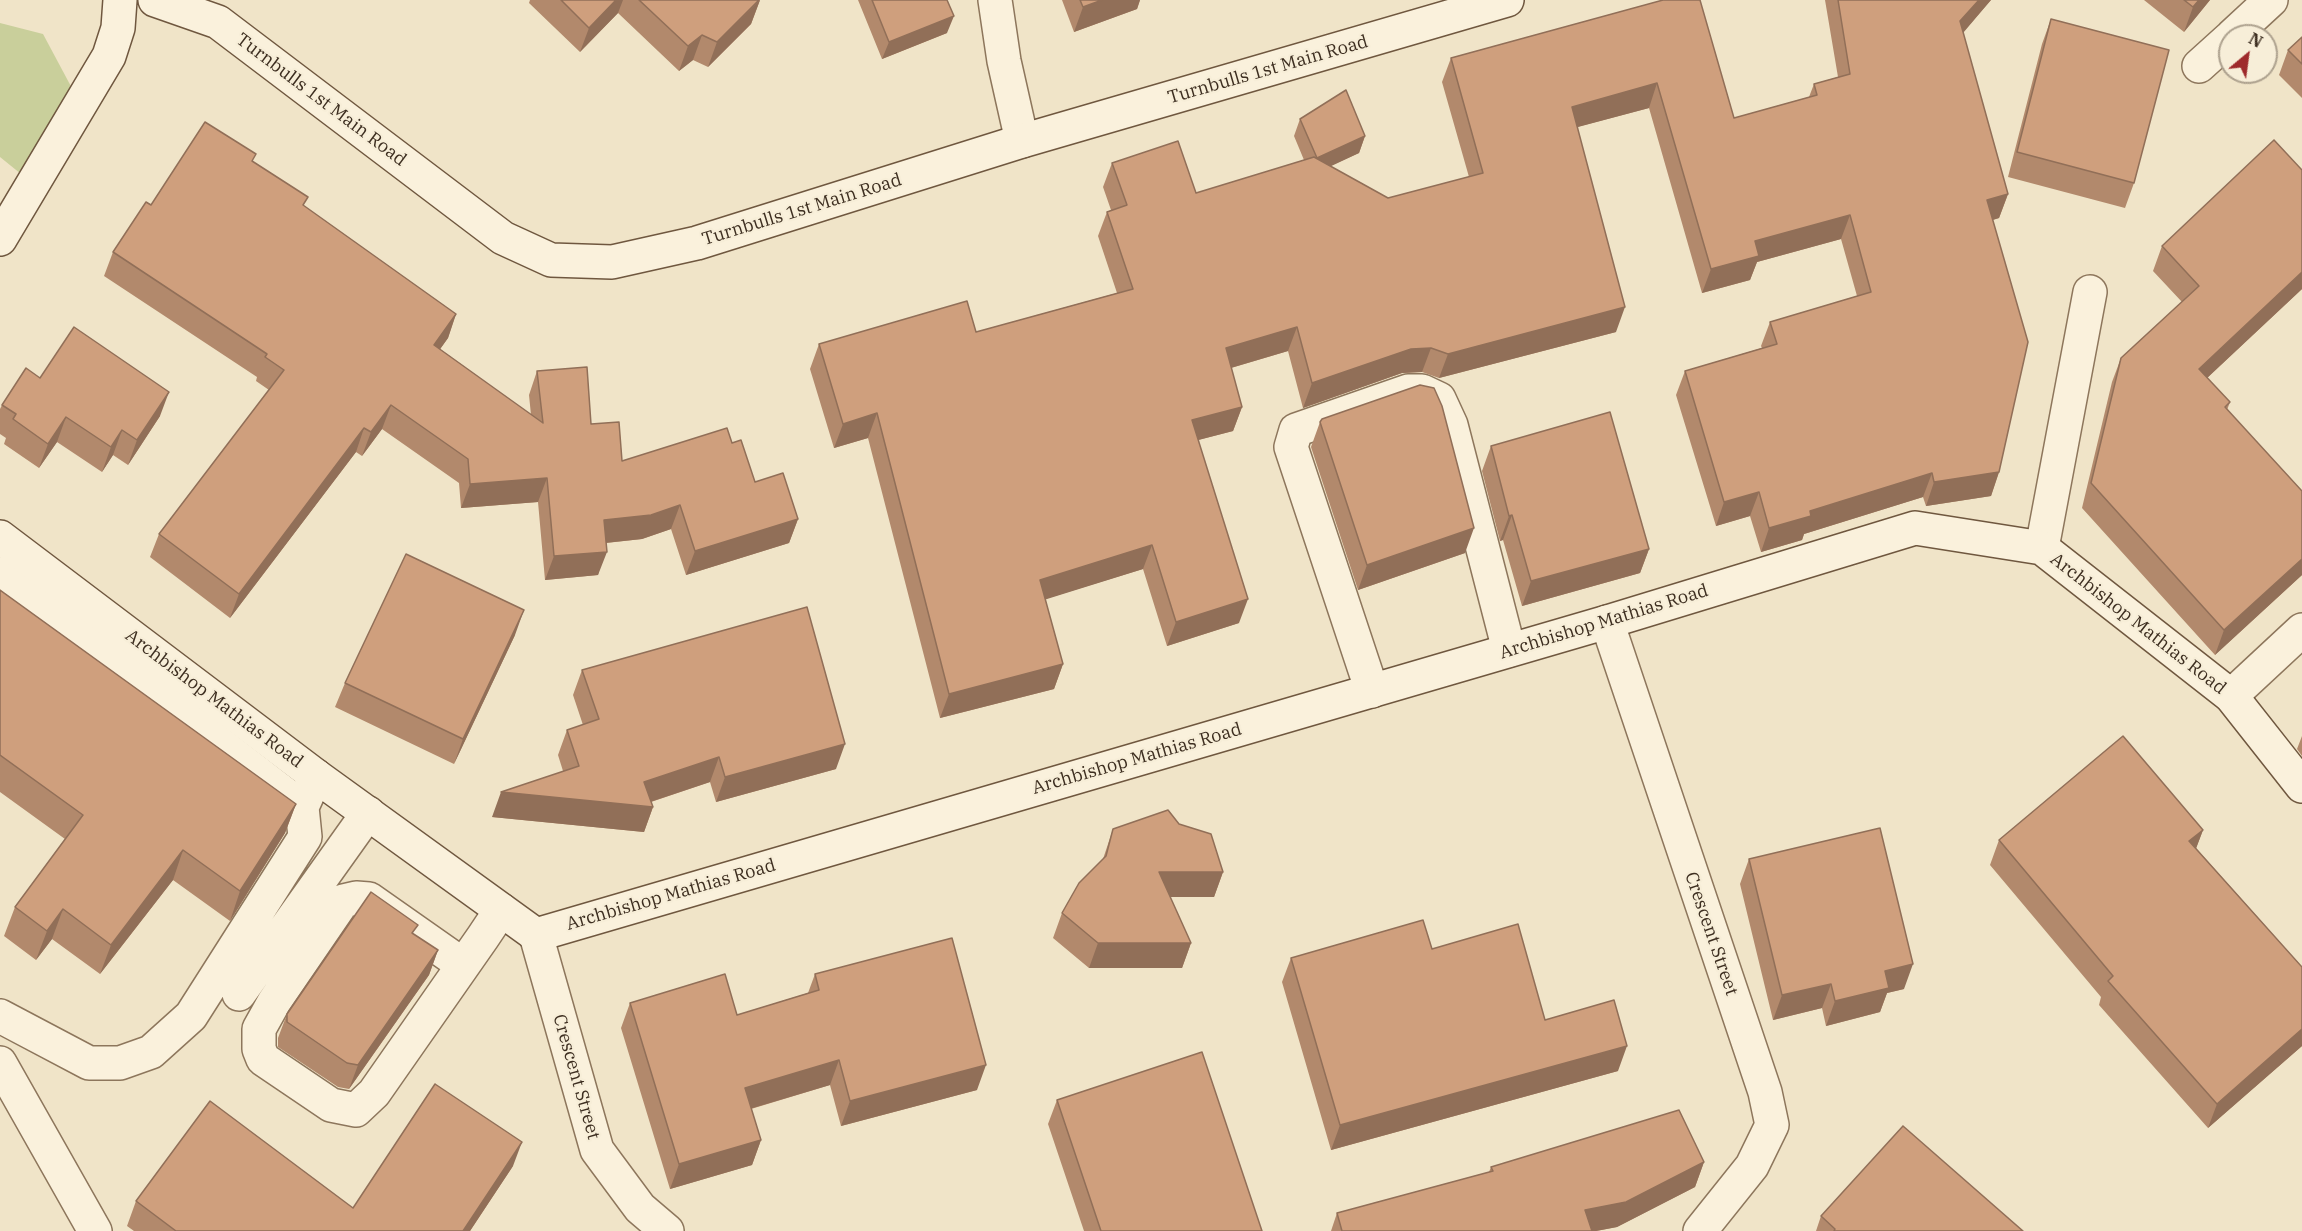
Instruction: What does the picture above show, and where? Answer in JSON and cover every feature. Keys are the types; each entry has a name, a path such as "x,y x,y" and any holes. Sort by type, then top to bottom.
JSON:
{"street":[{"path":"0,239 109,56 118,27 120,0"},
{"name":"Turnbulls 1st Main Road","path":"155,0 218,22 503,238 551,261 612,262 697,243 1022,141 1507,0"},
{"path":"995,0 1004,61 1022,141"},
{"path":"2245,24 2271,0"},
{"path":"2199,66 2218,49"},
{"path":"2042,548 2090,292"},
{"path":"1372,691 1291,447 1296,430 1408,391 1422,392 1439,399 1451,425 1509,650"},
{"name":"Archbishop Mathias Road","path":"0,537 316,776 536,935 1607,622 1915,528 2042,548 2231,696 2302,786"},
{"path":"0,574 302,807"},
{"name":"Crescent Street","path":"1607,622 1764,1092 1772,1125 1752,1166 1700,1231"},
{"path":"2231,696 2302,630"},
{"path":"0,1016 89,1064 120,1064 151,1052 191,1016 305,837 302,807 316,776"},
{"path":"240,994 368,813"},
{"path":"463,965 369,899 356,898 343,901 274,1002 259,1029 259,1049 263,1059 331,1105 356,1110 374,1093 463,965 501,910"},
{"name":"Crescent Street","path":"536,935 597,1150 640,1208 667,1231"},
{"path":"0,1063 95,1231"}],"green space":[{"path":"0,23 43,34 74,92 21,174 0,157"}],"building":[{"path":"561,0 616,0 589,28"},
{"path":"639,0 759,0 717,42 702,35 688,46"},
{"path":"872,0 947,0 954,16 889,42"},
{"path":"1080,0 1102,0 1083,7"},
{"path":"1663,0 1700,0 1734,118 1817,95 1814,84 1850,74 1838,0 1979,0 1960,21 2008,194 1987,200 2028,342 1999,472 1934,482 1932,473 1810,511 1811,516 1769,528 1759,492 1724,502 1685,371 1777,344 1770,322 1871,292 1850,215 1755,241 1759,256 1711,269 1657,83 1572,107 1625,307 1448,354 1431,348 1411,349 1312,383 1297,327 1226,348 1242,407 1192,420 1248,599 1176,622 1152,545 1040,580 1063,664 949,694 877,413 843,424 819,344 967,301 976,332 1133,289 1107,212 1127,205 1112,163 1178,141 1196,193 1314,157 1388,198 1483,173 1451,58"},
{"path":"2184,0 2199,0 2193,7"},
{"path":"2051,19 2169,50 2134,183 2017,152"},
{"path":"2302,37 2302,64 2288,50"},
{"path":"1346,90 1365,136 1317,158 1300,119"},
{"path":"205,122 256,154 252,161 308,197 303,205 456,314 434,345 543,423 537,371 587,367 591,424 619,422 622,461 727,428 732,443 741,440 755,482 783,473 798,519 695,551 680,505 651,515 604,520 607,552 554,556 547,478 470,484 468,459 391,405 371,432 364,428 239,594 159,534 284,370 265,357 267,354 113,252 146,202 151,205"},
{"path":"2274,140 2302,170 2302,272 2199,369 2230,402 2225,407 2302,491 2302,559 2224,630 2091,483 2121,358 2199,286 2162,246"},
{"path":"74,327 169,392 137,440 122,430 111,447 66,417 48,444 13,419 16,414 2,405 26,368 40,378"},
{"path":"1420,385 1434,388 1442,406 1474,528 1367,565 1320,422 1322,419"},
{"path":"1610,412 1649,549 1531,581 1512,515 1509,516 1491,446"},
{"path":"406,554 524,610 463,739 345,683"},
{"path":"0,590 296,804 240,891 183,850 111,945 63,909 47,931 15,907 83,815 0,755"},
{"path":"807,607 845,744 725,777 719,757 644,782 653,807 501,792 579,766 567,730 599,719 582,670"},
{"path":"2123,736 2203,830 2189,841 2302,967 2302,1029 2217,1104 2108,981 2113,976 1999,840"},
{"path":"1168,810 1179,824 1211,834 1223,872 1159,872 1191,943 1098,943 1062,913 1079,883 1106,856 1113,829"},
{"path":"1880,828 1913,964 1885,971 1889,988 1835,1001 1831,984 1782,995 1749,859"},
{"path":"371,892 418,925 412,933 438,950 358,1065 347,1063 287,1022 287,1014"},
{"path":"1423,920 1432,949 1518,924 1545,1020 1614,1000 1627,1046 1340,1125 1291,958"},
{"path":"952,938 986,1065 850,1101 839,1060 745,1088 761,1140 679,1164 630,1003 725,974 737,1015 819,990 815,974"},
{"path":"1202,1052 1262,1231 1101,1231 1057,1100"},
{"path":"435,1084 522,1142 463,1231 176,1231 136,1201 210,1101 353,1208"},
{"path":"1679,1110 1704,1162 1626,1202 1585,1210 1592,1231 1342,1231 1337,1213 1493,1171 1491,1167"},
{"path":"1903,1126 2023,1231 1834,1231 1835,1229 1821,1216"}]}
